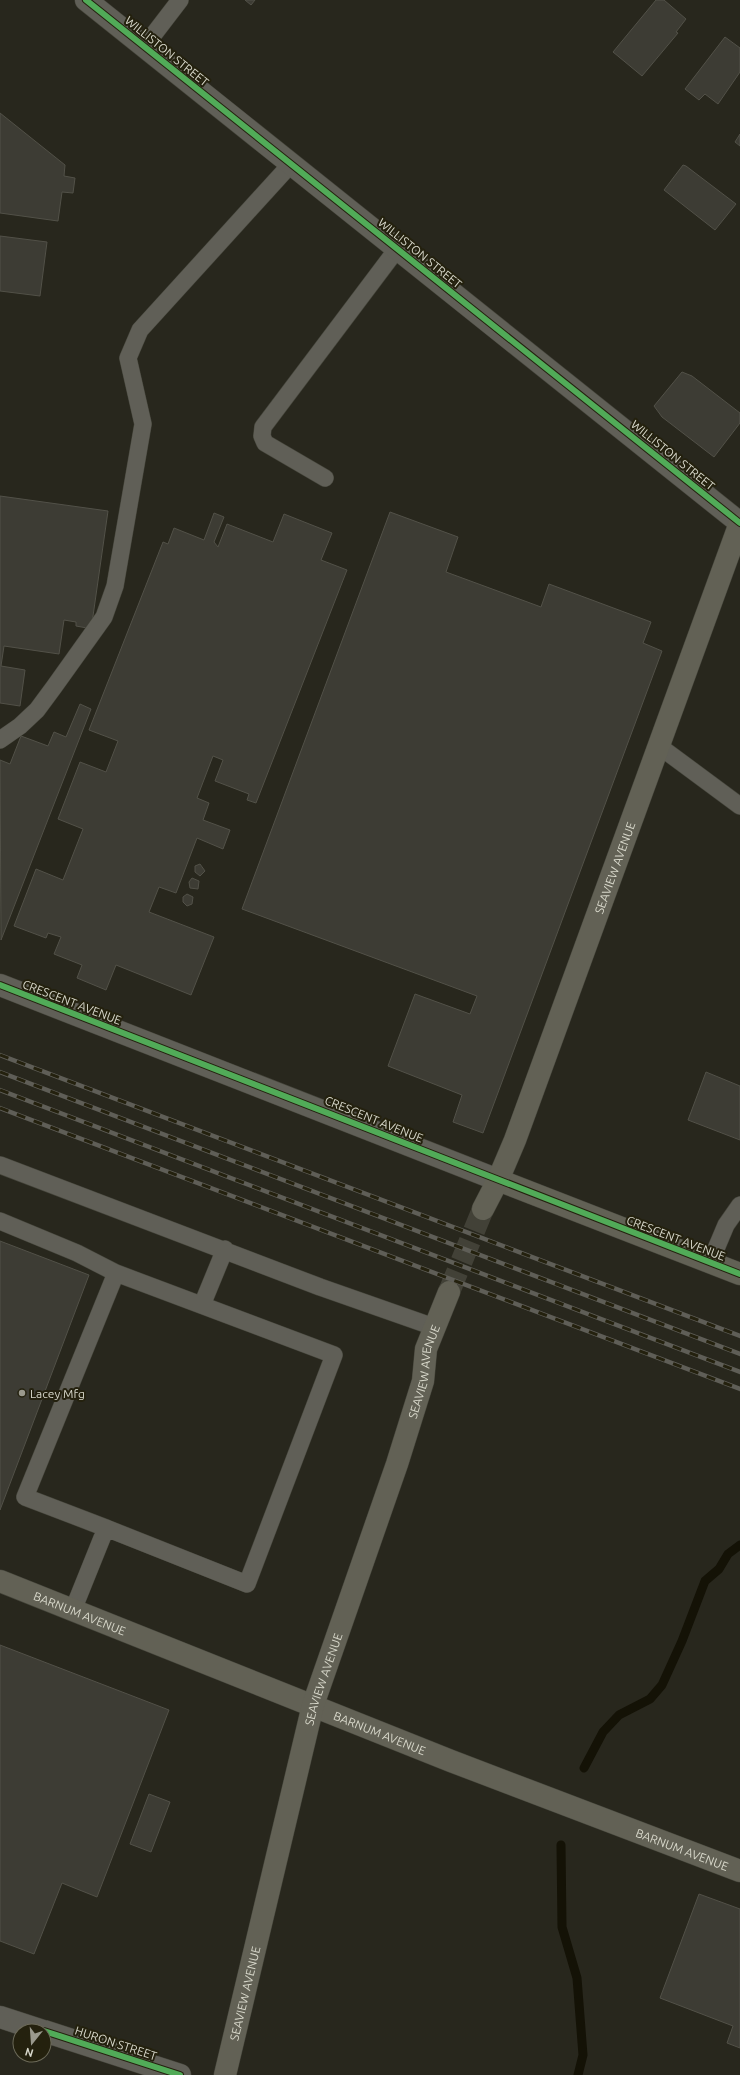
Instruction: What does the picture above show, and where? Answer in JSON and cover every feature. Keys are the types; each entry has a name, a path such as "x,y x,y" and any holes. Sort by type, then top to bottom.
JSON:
{"main road":[{"name":"SEAVIEW AVENUE","path":"483,1210 498,1180 518,1133 740,523"},
{"name":"CRESCENT AVENUE","path":"498,1180 740,1274"},
{"name":"SEAVIEW AVENUE","path":"225,2075 313,1705 397,1464 423,1381 426,1349 449,1292"},
{"name":"BARNUM AVENUE","path":"0,1581 632,1831 740,1871"}],"street":[{"name":"WILLISTON STREET","path":"86,0 740,523"},
{"name":"CRESCENT AVENUE","path":"0,985 498,1180"},
{"name":"HURON STREET","path":"0,2017 19,2023"},
{"name":"HURON STREET","path":"52,2034 180,2075"}],"lane":[{"path":"144,47 180,0"},
{"path":"0,740 20,726 37,710 91,637 104,617 111,598 115,586 143,424 128,358 140,330 291,164"},
{"path":"325,478 265,443 262,436 263,427 397,249"},
{"path":"660,746 740,806"},
{"path":"0,1165 225,1249 320,1287 434,1326"},
{"path":"710,1263 726,1225 740,1205"},
{"path":"0,1221 77,1253 116,1274 334,1355 247,1584 25,1497 116,1274"},
{"path":"202,1305 225,1249"},
{"path":"73,1610 106,1528"}],"building":[{"path":"245,0 255,0 251,5"},
{"path":"656,0 664,0 686,19 676,32 678,33 642,76 613,52"},
{"path":"725,37 740,48 740,72 718,104 705,94 699,100 685,89"},
{"path":"0,113 65,165 64,176 75,178 73,193 62,192 58,221 0,213"},
{"path":"740,134 740,146 735,142"},
{"path":"683,165 736,204 715,230 664,190"},
{"path":"0,236 47,242 40,296 0,291"},
{"path":"682,372 692,376 740,413 740,423 714,457 662,417 654,406"},
{"path":"0,496 108,511 92,623 87,628 76,626 76,622 64,620 59,654 4,646 1,666 25,670 20,706 0,703"},
{"path":"390,512 458,537 446,572 541,607 549,584 651,622 643,643 662,651 483,1133 453,1122 462,1095 388,1066 415,994 470,1014 477,996 242,909"},
{"path":"214,513 224,517 214,542 218,547 227,524 273,542 284,514 332,533 321,560 347,570 256,803 247,800 249,794 215,781 223,760 213,756 197,798 209,803 203,820 230,830 223,849 197,838 176,893 159,887 149,912 214,937 191,995 116,965 106,990 77,978 82,965 54,954 61,937 48,933 46,938 14,926 36,869 63,880 83,829 58,819 80,762 106,772 118,741 89,730 163,542 168,544 174,528 204,540"},
{"path":"80,704 91,709 1,940 0,760 10,764 21,736 48,746 54,732 66,737"},
{"path":"200,864 205,871 200,876 195,872 195,866"},
{"path":"192,878 199,881 198,889 190,888 189,882"},
{"path":"187,894 193,897 192,904 187,906 183,902 183,897"},
{"path":"706,1072 740,1086 740,1140 688,1120"},
{"name":"Lacey Mfg","path":"0,1241 89,1275 0,1510"},
{"path":"0,1645 169,1710 97,1897 62,1883 34,1954 0,1941"},
{"path":"149,1794 170,1802 151,1852 130,1844"},
{"path":"699,1894 740,1909 740,2048 727,2043 733,2026 660,1998"}],"waterway":[{"path":"584,1768 603,1732 619,1715 650,1699 662,1685 682,1641 705,1581 719,1569 728,1554 740,1545"},
{"path":"561,1845 562,1927 577,1978 583,2055 578,2075"}],"tunnel":[{"path":"449,1292 483,1209"}],"railway":[{"path":"0,1055 740,1336"},
{"path":"0,1072 740,1354"},
{"path":"0,1090 740,1372"},
{"path":"0,1108 740,1389"}],"cycle path":[{"path":"86,0 740,523"},
{"path":"0,985 740,1274"},
{"path":"52,2034 180,2075"}],"place":[{"name":"Lacey Mfg","path":"22,1393"}]}
